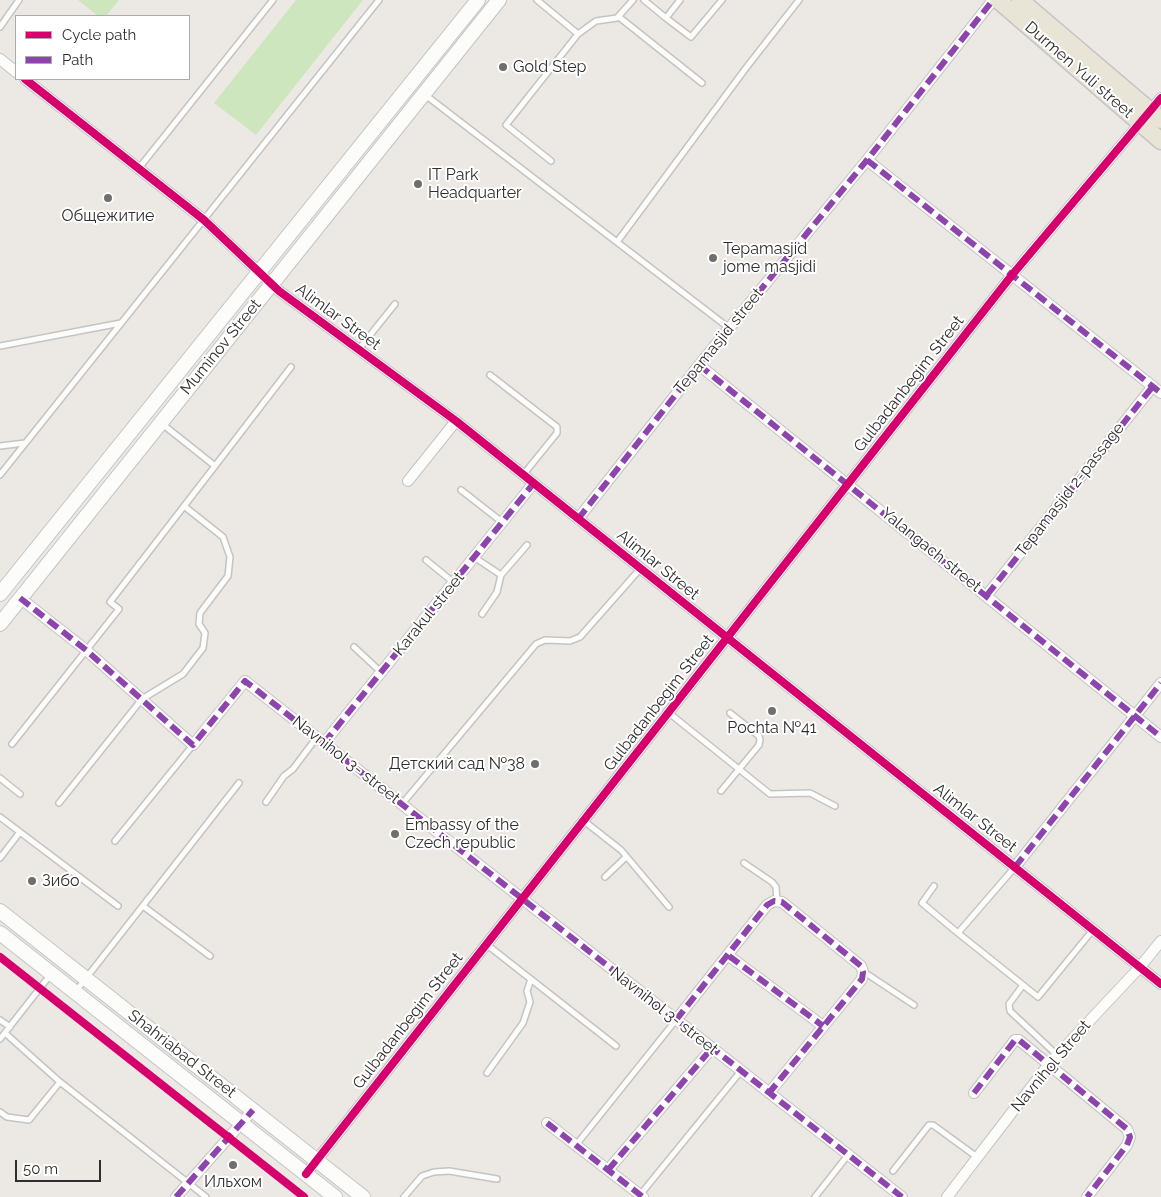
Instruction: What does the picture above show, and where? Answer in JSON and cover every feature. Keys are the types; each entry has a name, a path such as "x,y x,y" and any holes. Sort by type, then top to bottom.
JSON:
{"main road":[{"name":"Muminov Street","path":"0,594 478,0"},
{"name":"Muminov Street","path":"0,624 499,0"},
{"name":"Durmen Yuli street","path":"998,0 1117,101 1150,118"},
{"name":"Durmen Yuli street","path":"1020,0 1150,118 1161,141"},
{"name":"Shahriabad Street","path":"0,911 364,1197"},
{"name":"Shahriabad Street","path":"0,933 335,1197"}],"street":[{"name":"Tepamasjid street","path":"578,519 699,365 867,160 993,0"},
{"path":"0,59 15,71"},
{"name":"Аlimlar Street","path":"26,80 204,220 272,284 456,421 1015,867 1092,931 1161,984"},
{"name":"Gulbadanbegim Street","path":"306,1174 1012,275 1150,118 1161,98"},
{"path":"867,160 1157,389"},
{"name":"Yalangach street","path":"699,365 987,594 1161,737"},
{"name":"Tepamasjid 2-passage","path":"987,594 1157,389"},
{"path":"408,481 456,421"},
{"name":"Karakul street","path":"320,740 381,672 533,484"},
{"path":"20,598 86,650 194,745"},
{"name":"Navnihol 3- street","path":"194,745 245,681 902,1197"},
{"path":"1015,867 1161,683"},
{"path":"676,1020 729,956 767,905 782,902 861,966 863,972 862,979 769,1093"},
{"name":"Navnihol Street","path":"947,1197 1049,1064 1140,967 1161,941"},
{"path":"729,956 823,1026"},
{"path":"974,1093 1015,1040 1019,1040 1127,1129 1130,1137 1127,1145 1087,1197"},
{"path":"608,1170 712,1048"},
{"path":"176,1197 253,1110"},
{"path":"547,1123 642,1196"}],"lane":[{"path":"0,27 19,0"},
{"path":"139,168 273,0"},
{"path":"0,475 379,0"},
{"path":"537,0 578,34"},
{"path":"551,161 506,125 578,34 596,21 619,16 633,0"},
{"path":"644,0 690,37 722,0"},
{"path":"666,18 680,0"},
{"path":"617,242 797,2 788,0"},
{"path":"619,16 702,83"},
{"path":"424,93 729,328"},
{"path":"359,350 395,304"},
{"path":"0,346 121,323"},
{"path":"12,744 119,610 110,602 291,367"},
{"path":"490,375 557,427 557,433 523,476"},
{"path":"160,423 215,466"},
{"path":"0,446 25,443"},
{"path":"461,490 502,522"},
{"path":"59,803 142,699 178,678 203,648 205,633 199,624 200,612 228,576 230,557 223,538 184,506"},
{"path":"482,614 497,592 501,576 527,546"},
{"path":"474,557 501,576"},
{"path":"426,560 454,582"},
{"path":"402,804 536,644 545,640 570,641 580,637 640,569"},
{"path":"354,647 381,672"},
{"path":"669,713 770,794 810,793 835,806"},
{"path":"721,791 740,770 759,745 760,740 759,736 730,713"},
{"path":"266,802 284,776 320,740"},
{"path":"115,841 194,745"},
{"path":"0,778 20,794"},
{"path":"75,992 239,782"},
{"path":"0,817 118,906"},
{"path":"584,821 626,857 669,907"},
{"path":"0,858 20,832"},
{"path":"605,877 626,857"},
{"path":"744,863 772,882 776,887 777,902"},
{"path":"958,933 1015,867"},
{"path":"934,886 922,903 1038,997 1092,931"},
{"path":"143,906 210,956"},
{"path":"485,944 616,1046"},
{"path":"863,972 914,1005"},
{"path":"0,1039 51,974"},
{"path":"487,1073 523,1023 530,1002 528,992 531,979"},
{"path":"1023,985 1009,1004 1010,1011 1057,1055"},
{"path":"0,1020 10,1027"},
{"path":"576,1145 676,1020"},
{"path":"5,1033 60,1082 190,1182 206,1197"},
{"path":"642,1196 742,1071"},
{"path":"0,1112 7,1117 29,1120 60,1082"},
{"path":"893,1171 929,1125 933,1125 977,1157"},
{"path":"814,1197 848,1155"},
{"path":"404,1197 422,1176 434,1172 449,1171 497,1179"}],"green space":[{"path":"78,0 119,0 107,15 97,15"},
{"path":"296,0 363,0 256,135 214,103"}],"marked path":[{"path":"578,519 699,365 867,160 993,0"},
{"path":"867,160 1161,393"},
{"path":"699,365 1161,737"},
{"path":"987,595 1153,386"},
{"path":"324,743 533,484"},
{"path":"20,598 86,650 193,745 245,681 902,1197"},
{"path":"1015,867 1161,683"},
{"path":"676,1020 767,905 774,901 782,902 861,966 863,972 862,979 769,1093"},
{"path":"729,956 823,1026"},
{"path":"974,1093 1015,1040 1019,1040 1127,1129 1130,1137 1127,1145 1087,1197"},
{"path":"608,1170 712,1048"},
{"path":"176,1197 253,1110"},
{"path":"547,1123 643,1197"}],"cycle path":[{"path":"26,80 204,220 279,291 456,421 1161,984"},
{"path":"306,1174 1012,275 1161,98"},
{"path":"0,957 304,1197"}],"place":[{"name":"Gold Step","path":"503,67"},
{"name":"IT Park Headquarter","path":"418,184"},
{"name":"Общежитие","path":"108,198"},
{"name":"Tepamasjid jome masjidi","path":"713,258"},
{"name":"Pochta №41","path":"772,711"},
{"name":"Детский сад №38","path":"535,764"},
{"name":"Embassy of the Czech republic","path":"395,834"},
{"name":"Зибо","path":"32,881"},
{"name":"Ильхом","path":"233,1165"}]}
